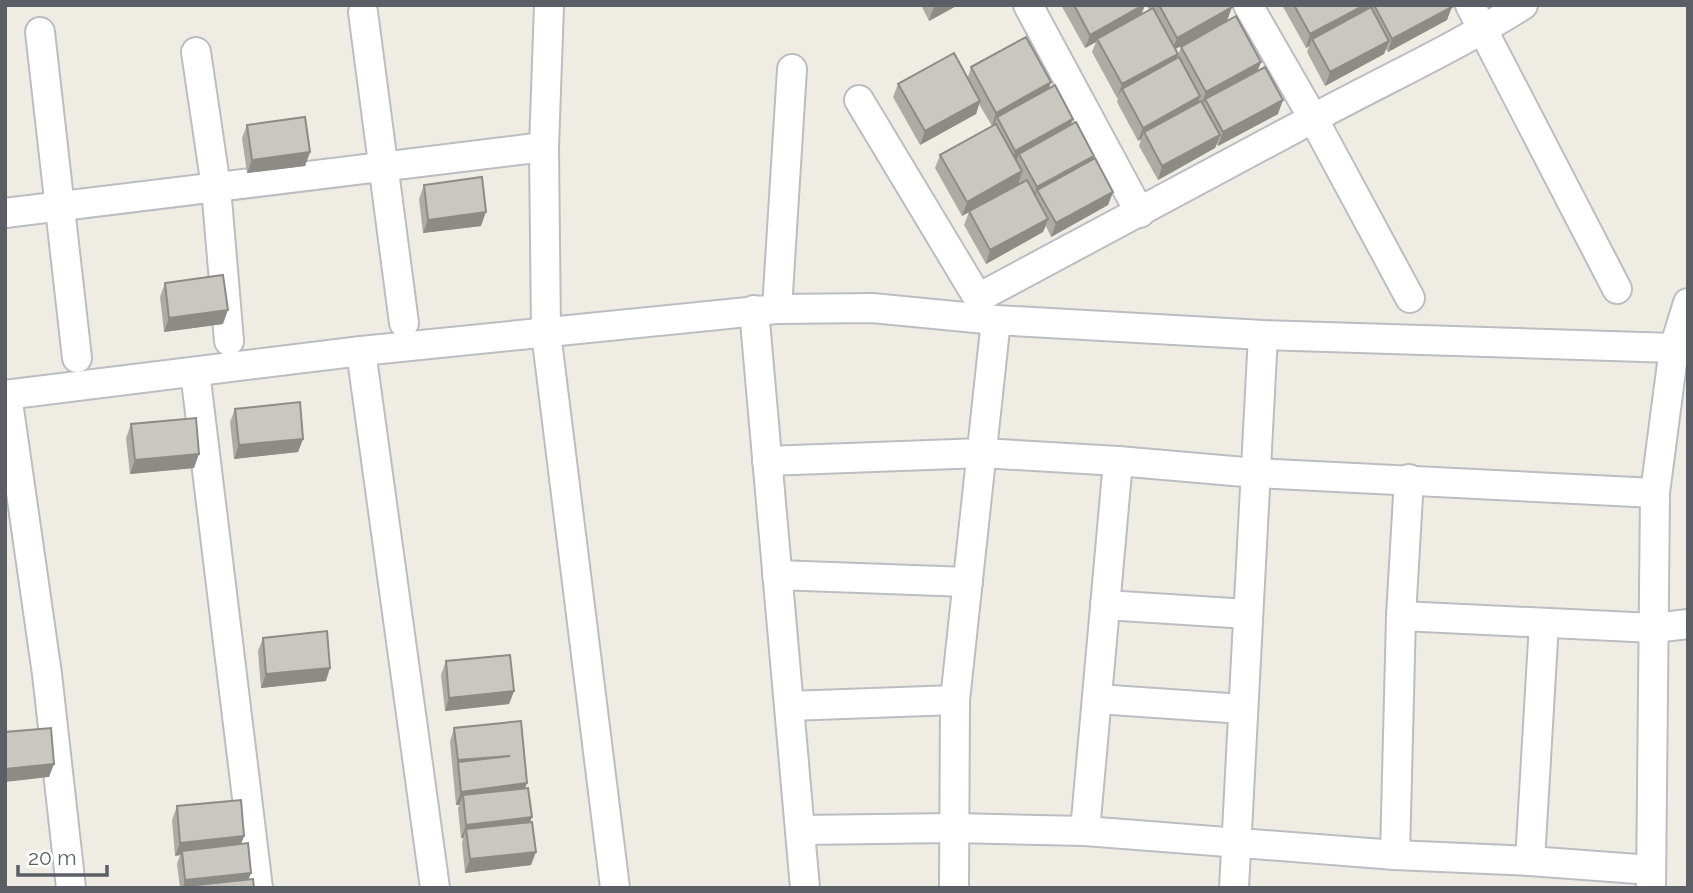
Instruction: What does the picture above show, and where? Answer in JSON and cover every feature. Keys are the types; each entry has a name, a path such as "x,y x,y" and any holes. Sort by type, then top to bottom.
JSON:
{"street":[{"path":"549,5 544,147 546,333 615,888"},
{"path":"1028,5 1140,214"},
{"path":"1248,5 1313,118 1410,298"},
{"path":"1470,5 1617,289"},
{"path":"859,100 978,298 1140,214 1313,118 1484,30 1523,5"},
{"path":"363,12 404,323"},
{"path":"40,32 77,358"},
{"path":"196,51 216,187 229,341"},
{"path":"792,69 765,309 767,461 805,888"},
{"path":"5,213 544,147"},
{"path":"800,830 954,828 1085,831 1395,855 1530,861 1651,879 1655,493 1674,348 1688,303"},
{"path":"71,888 47,674 6,395 361,351 765,309 872,308 996,320 1263,335 1674,348"},
{"path":"954,888 955,700 996,320"},
{"path":"1234,888 1263,335"},
{"path":"361,351 435,888"},
{"path":"195,372 258,888"},
{"path":"767,461 982,453 1256,473 1655,493"},
{"path":"1085,831 1118,461"},
{"path":"1395,855 1401,616 1409,480"},
{"path":"777,575 968,582"},
{"path":"1105,605 1248,614"},
{"path":"1401,616 1654,628 1688,624"},
{"path":"1530,861 1544,623"},
{"path":"1097,699 1243,709"},
{"path":"789,706 955,700"}],"building":[{"path":"1074,5 1143,5 1090,35"},
{"path":"1159,5 1231,5 1232,7 1177,38"},
{"path":"1294,5 1365,5 1310,34"},
{"path":"1374,5 1451,5 1452,7 1392,39"},
{"path":"1371,7 1389,41 1330,72 1312,39"},
{"path":"1153,8 1178,54 1122,84 1097,39"},
{"path":"1236,16 1261,62 1206,92 1181,47"},
{"path":"1026,37 1051,82 996,113 971,67"},
{"path":"954,53 980,101 925,131 898,84"},
{"path":"1179,57 1200,96 1143,128 1122,89"},
{"path":"1265,67 1283,100 1223,132 1205,99"},
{"path":"1055,85 1073,119 1015,151 997,117"},
{"path":"1201,101 1220,135 1162,166 1144,132"},
{"path":"305,117 310,152 252,160 247,125"},
{"path":"1076,122 1094,156 1037,187 1019,154"},
{"path":"996,124 1022,171 967,202 940,155"},
{"path":"1095,158 1113,192 1056,223 1037,190"},
{"path":"482,177 486,212 428,220 424,185"},
{"path":"1027,180 1048,219 990,250 969,211"},
{"path":"223,275 228,310 169,318 165,283"},
{"path":"300,402 303,439 239,445 235,409"},
{"path":"196,418 199,454 135,460 131,424"},
{"path":"327,631 330,668 266,674 263,638"},
{"path":"510,655 514,691 449,698 446,661"},
{"path":"521,721 527,783 461,792 458,762 510,756 458,760 454,728"},
{"path":"51,728 54,764 5,769 5,732"},
{"path":"528,788 532,817 466,825 463,795"},
{"path":"241,800 244,836 180,843 177,806"},
{"path":"532,822 536,852 470,859 466,829"},
{"path":"248,843 251,873 185,880 182,851"},
{"path":"253,879 254,888 187,888 187,886"}]}
